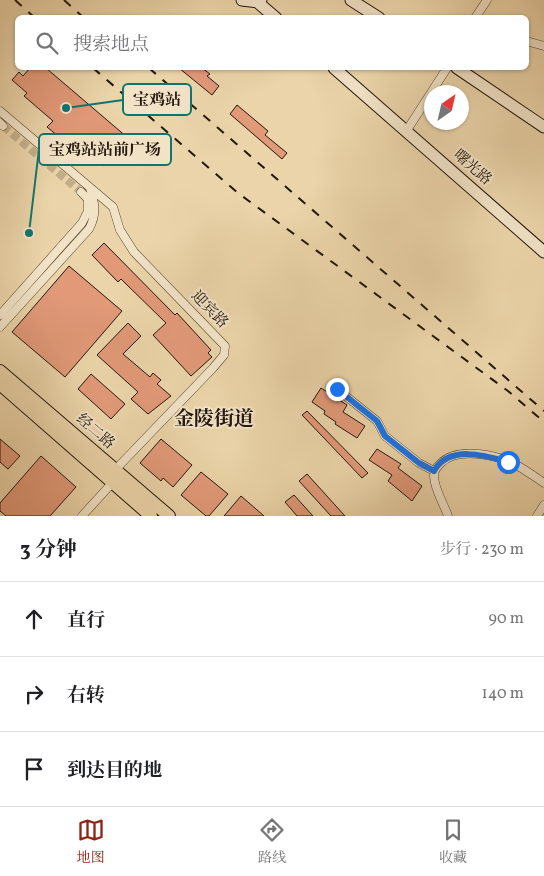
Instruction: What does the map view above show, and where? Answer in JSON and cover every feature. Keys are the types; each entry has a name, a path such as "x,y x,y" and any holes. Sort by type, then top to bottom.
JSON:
{"main road":[{"name":"经二路","path":"0,372 116,476 151,516"},
{"name":"经二路","path":"0,384 169,516"}],"street":[{"path":"242,0 258,1 273,15"},
{"path":"351,0 374,15"},
{"path":"477,15 487,0"},
{"path":"529,42 544,46"},
{"name":"曙光路","path":"336,70 544,252"},
{"path":"407,130 446,70"},
{"path":"460,70 544,127"},
{"path":"0,111 90,187 95,212 94,221 89,229 0,326"},
{"name":"迎宾路","path":"90,187 113,206 120,230 134,252 225,346 224,355 116,476"},
{"path":"0,316 82,224 88,211 88,199 82,192"},
{"path":"337,389 377,421 385,436 419,463 434,471"},
{"path":"448,516 434,481 434,471 451,456 459,454 478,455 517,465 544,483"},
{"path":"82,516 116,476"},
{"path":"537,516 544,505"}],"building":[{"path":"28,70 48,70 128,138 104,166 74,141 70,146 47,127 53,121 24,96 27,93 12,80 19,72 23,76"},
{"path":"181,70 205,70 210,74 207,76 219,86 212,95"},
{"path":"237,105 268,131 265,135 287,153 282,159 230,114"},
{"path":"104,243 175,315 177,313 211,350 208,353 212,357 191,376 153,335 166,323 121,279 118,282 92,255"},
{"path":"69,266 122,311 65,377 12,332"},
{"path":"128,323 141,336 123,354 150,377 153,373 161,380 157,384 171,396 148,414 131,399 138,392 97,355"},
{"path":"91,374 125,404 111,419 78,389"},
{"path":"321,388 347,405 343,412 365,426 357,438 335,424 336,422 324,414 325,411 312,402"},
{"path":"307,411 368,473 362,478 302,415"},
{"path":"0,439 20,456 8,469 0,462"},
{"path":"161,439 192,465 173,487 163,478 161,481 140,463"},
{"path":"377,449 401,464 398,468 422,486 412,501 388,481 392,475 369,460"},
{"path":"41,456 76,487 50,516 6,516 0,511 0,503"},
{"path":"201,472 228,494 209,516 206,516 181,495"},
{"path":"307,474 345,516 331,516 299,481"},
{"path":"294,495 313,516 297,516 285,502"},
{"path":"241,496 264,516 224,516"}],"tunnel":[{"path":"3,126 81,192"}],"railway":[{"path":"15,0 32,15"},
{"path":"64,0 81,15"},
{"path":"95,70 238,193 508,391 544,422"},
{"path":"151,70 544,411"}],"place":[{"name":"宝鸡站","path":"66,108"},
{"name":"宝鸡站站前广场","path":"29,233"}],"district":[{"name":"金陵街道","path":"214,420"}],"route":[{"path":"337,389 377,421 385,436 419,463 434,471 446,458 459,454 478,455 508,462"}]}
